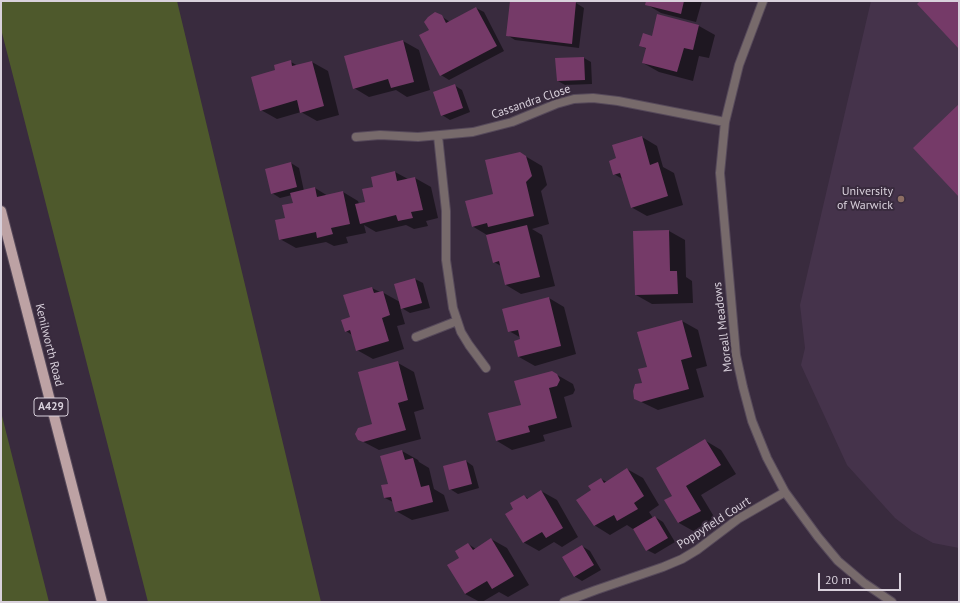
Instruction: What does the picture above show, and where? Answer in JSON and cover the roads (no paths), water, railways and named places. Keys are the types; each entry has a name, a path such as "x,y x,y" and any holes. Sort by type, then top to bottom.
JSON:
{"main road":[{"name":"Kenilworth Road","path":"1,211 102,602"}],"street":[{"name":"Moreall Meadows","path":"763,1 739,65 725,122 720,173 736,355 752,421 767,458 785,492 818,537 838,561 864,583 892,602"},
{"name":"Cassandra Close","path":"356,136 380,135 418,137 473,132 512,122 556,104 574,99 587,98 618,101 725,122"},
{"path":"438,136 446,211 446,260 453,308 457,321 469,345 486,368"},
{"path":"416,337 457,321"},
{"name":"Poppyfield Court","path":"564,602 682,559 698,550 738,519 785,492"}],"place":[{"name":"University of Warwick","path":"901,199"}]}
